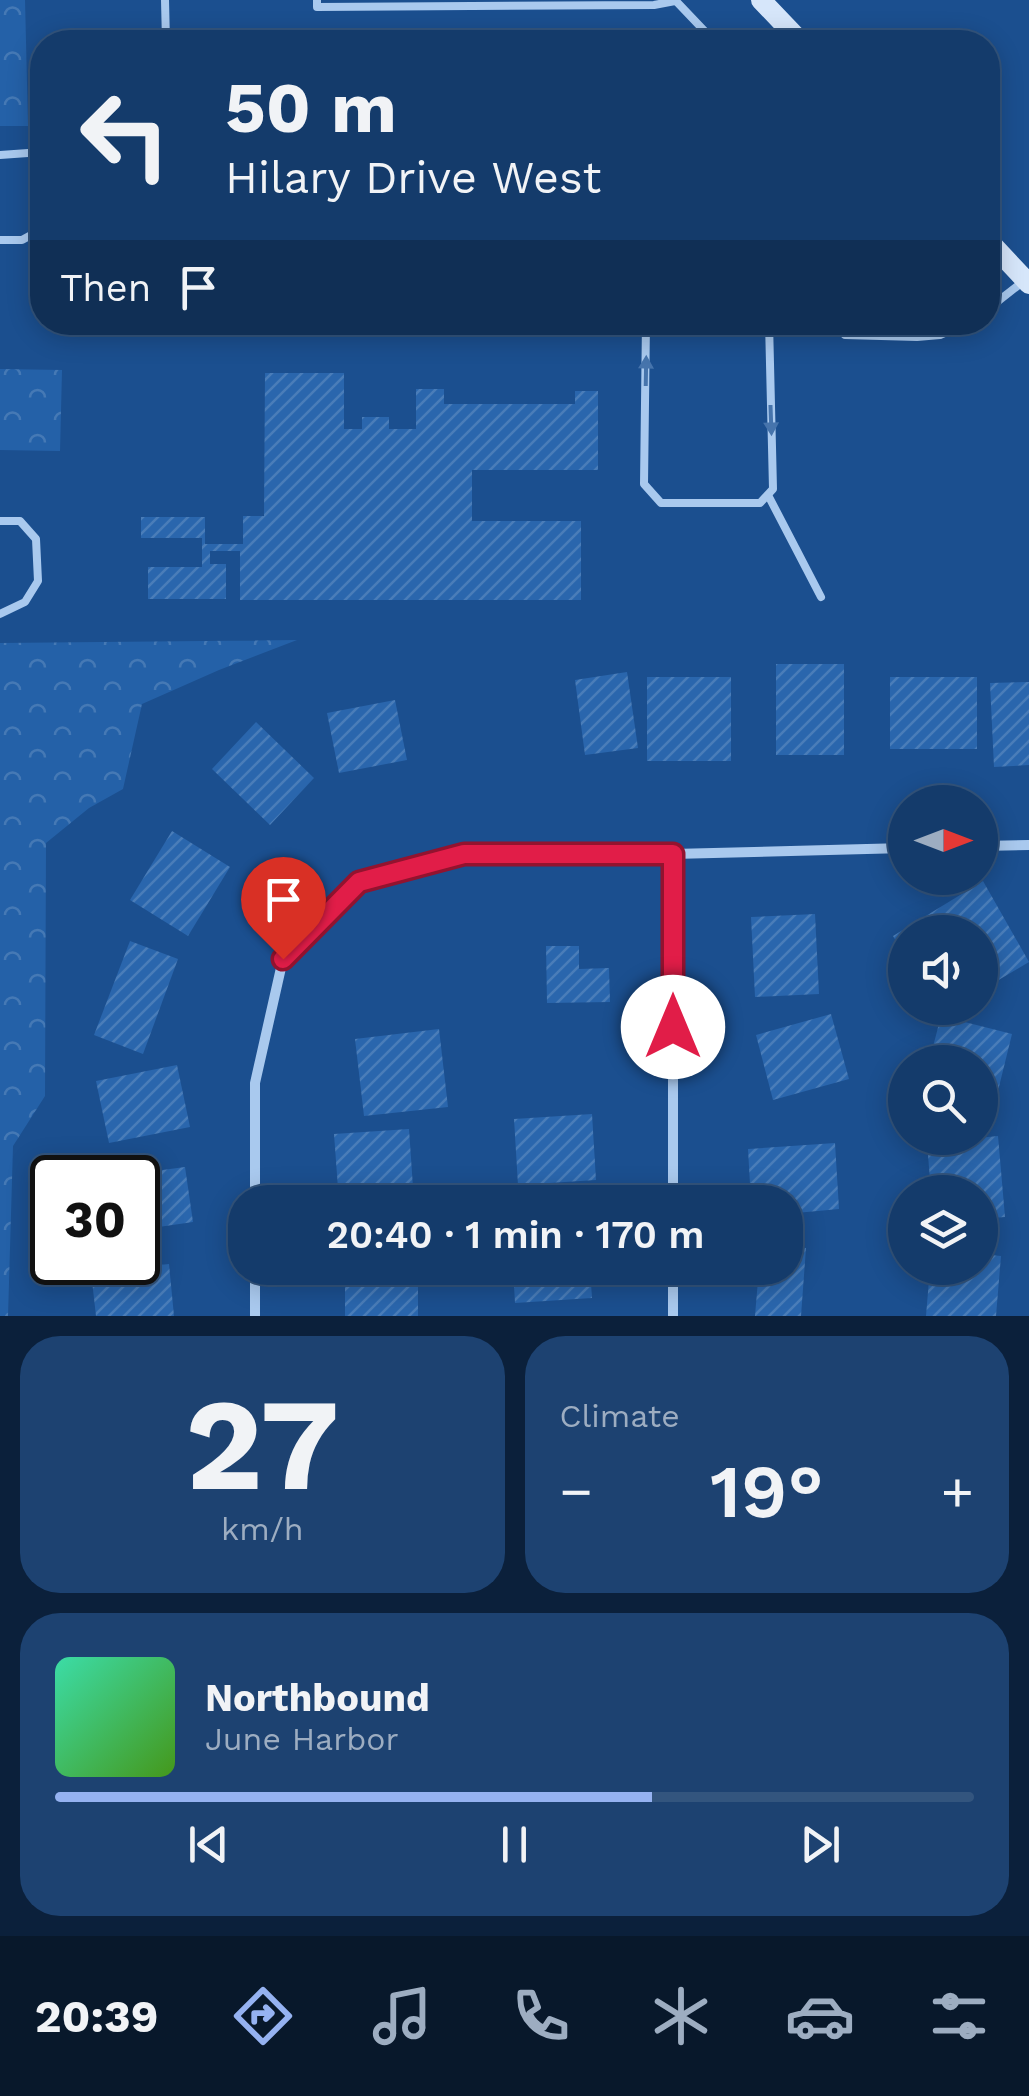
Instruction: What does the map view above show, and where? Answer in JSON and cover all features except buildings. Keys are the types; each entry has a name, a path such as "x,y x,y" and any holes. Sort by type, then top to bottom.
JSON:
{"street":[{"path":"761,0 790,30"},
{"path":"1000,259 1027,282"},
{"path":"998,846 1029,845"},
{"path":"254,1185 254,1083 283,959 359,882 464,854 888,848"},
{"path":"673,854 673,1185"},
{"path":"254,1285 254,1316"},
{"path":"673,1285 673,1316"}],"lane":[{"path":"165,0 166,30"},
{"path":"317,0 317,7 542,7 675,0 704,30"},
{"path":"0,155 30,153"},
{"path":"0,240 22,240 30,236"},
{"path":"1000,301 1027,282"},
{"path":"646,335 644,484 661,503 760,503 773,489 769,335"},
{"path":"846,335 942,335"},
{"path":"768,495 821,597"},
{"path":"0,521 20,521 36,539 38,581 25,602 0,614"}],"green space":[{"path":"0,0 25,0 28,126 0,126"},
{"path":"0,369 62,370 60,451 0,450"},
{"path":"297,640 142,704 123,789 89,808 46,843 45,1096 13,1146 8,1316 0,1316 0,643"}],"route":[{"path":"283,959 359,882 464,854 673,854 673,1027"}]}
